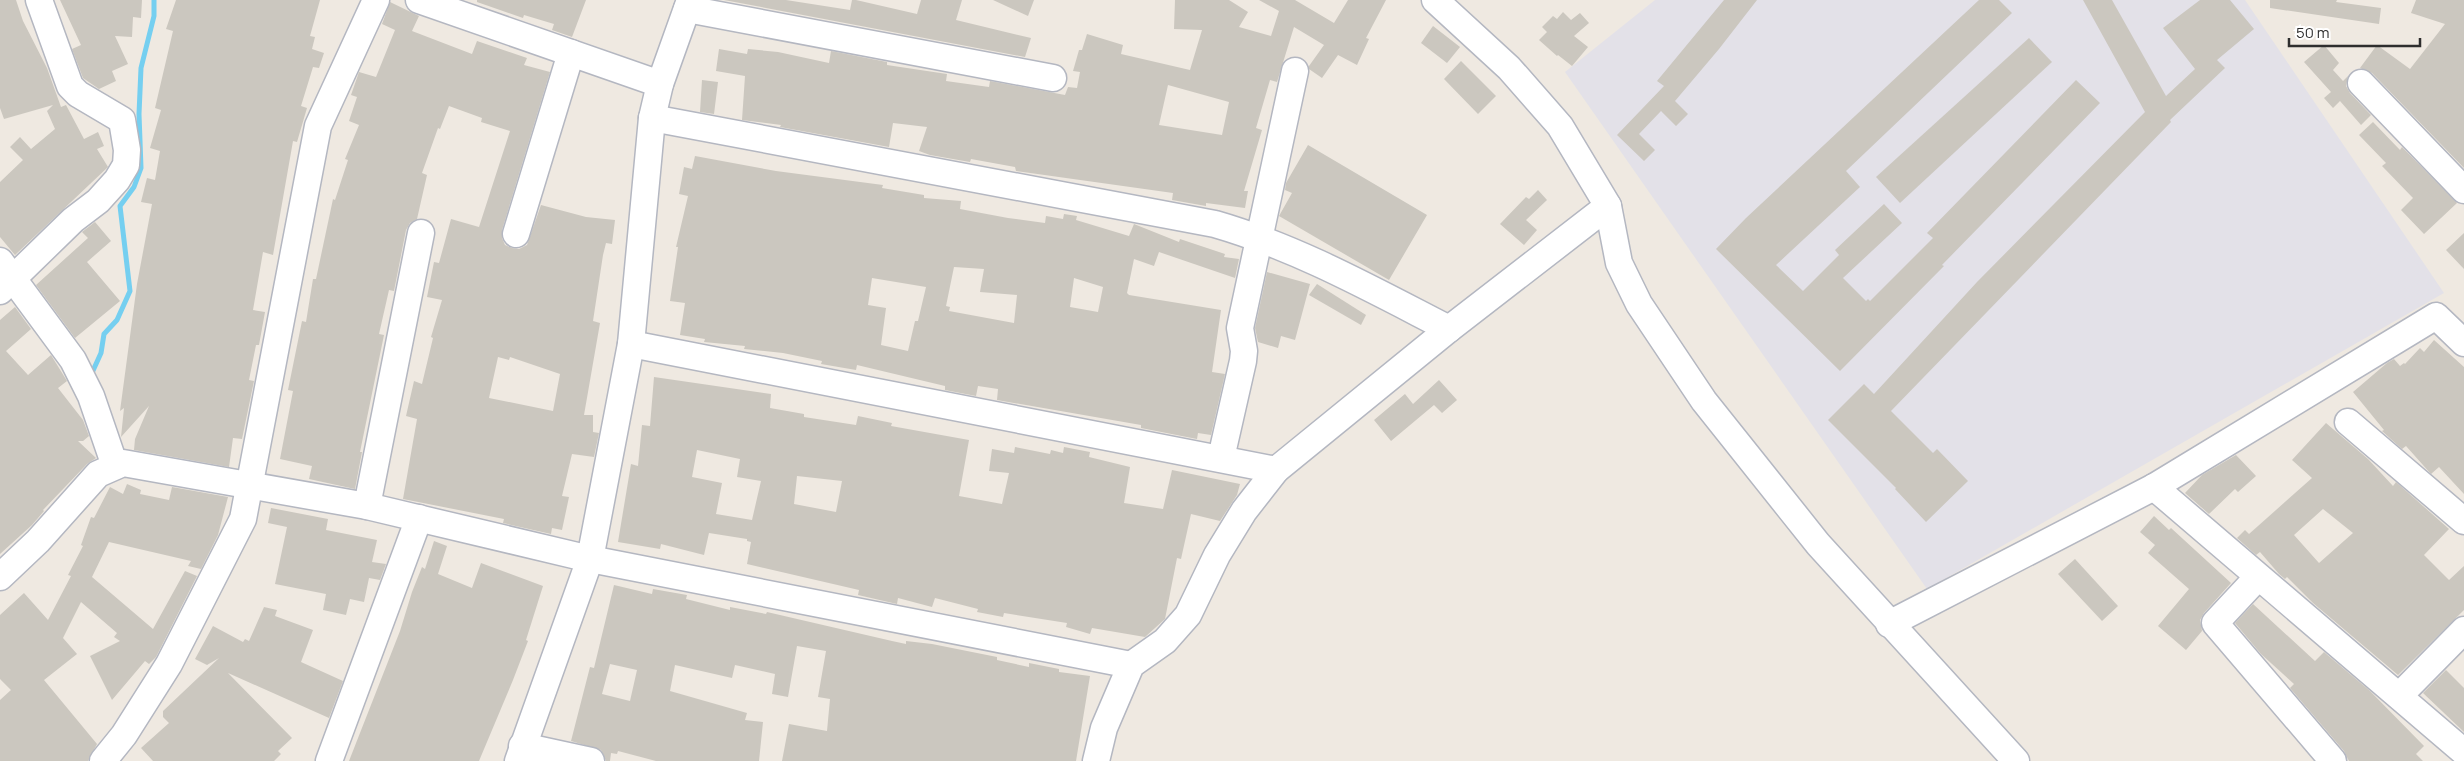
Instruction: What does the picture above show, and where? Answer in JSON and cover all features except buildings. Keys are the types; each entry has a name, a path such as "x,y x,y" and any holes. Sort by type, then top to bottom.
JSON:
{"street":[{"path":"39,0 70,86 78,94 122,120 127,150 126,165 98,201 4,277 73,360 92,396 115,466"},
{"path":"102,761 124,736 169,664 243,519 318,126 376,0"},
{"path":"419,0 660,84"},
{"path":"1435,0 1509,68 1560,126 1608,206 1619,263 1639,304 1698,393 1818,544 2016,761"},
{"path":"591,761 520,754 590,559 631,344 652,118 660,84 689,4 1053,78"},
{"path":"516,234 571,53"},
{"path":"1221,458 1243,361 1244,351 1240,328 1295,71"},
{"path":"2361,83 2464,190"},
{"path":"652,118 1215,224 1260,237 1326,265 1449,329"},
{"path":"1096,761 1104,728 1131,665 1165,642 1188,615 1217,555 1244,511 1276,470 1449,329 1608,206"},
{"path":"367,506 421,233"},
{"path":"1889,624 2154,488 2436,316 2462,338"},
{"path":"631,344 1276,470"},
{"path":"2348,422 2464,521"},
{"path":"0,577 38,541 98,474 123,462 367,506 590,559 1131,665"},
{"path":"2154,488 2464,752"},
{"path":"329,761 419,518"},
{"path":"2258,578 2215,623 2333,761"},
{"path":"2399,696 2464,630"}],"shaded area":[{"path":"1655,0 2245,0 2444,293 1927,589 1565,72"}],"waterway":[{"path":"91,375 101,353 104,334 117,320 130,291 120,206 134,187 141,168 139,114 141,68 154,16 154,0"}]}
